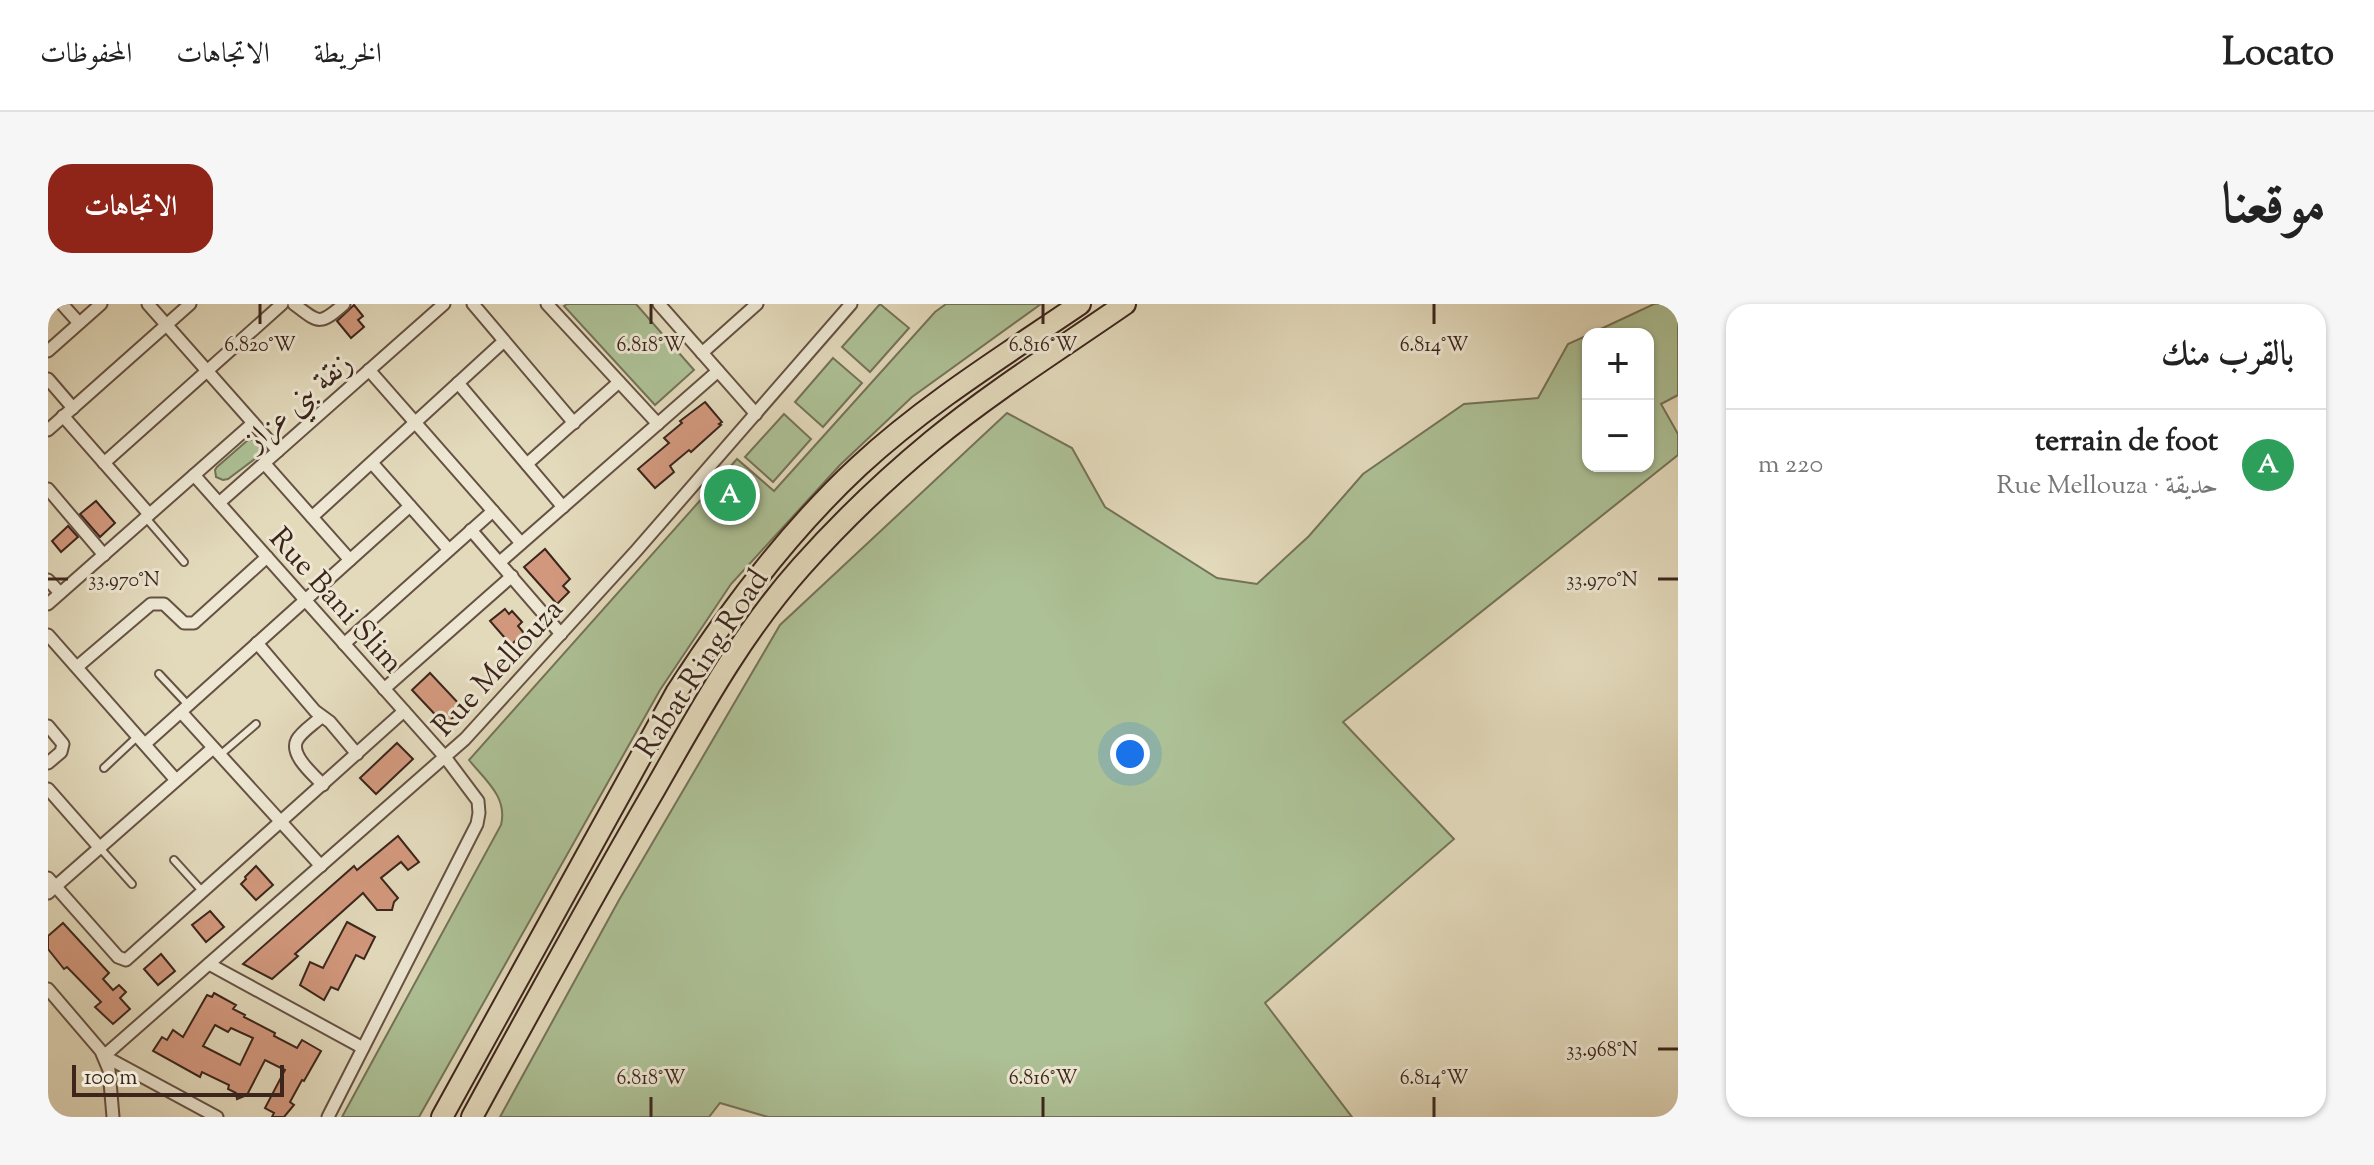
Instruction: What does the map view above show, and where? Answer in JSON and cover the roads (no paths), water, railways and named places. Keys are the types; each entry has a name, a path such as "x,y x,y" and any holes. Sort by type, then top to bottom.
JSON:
{"highway":[{"name":"Rabat Ring Road","path":"442,1117 676,693 710,639 775,555 859,466 914,420 1080,304"},
{"name":"Rabat Ring Road","path":"472,1117 704,704 773,601 838,529 932,440 1028,369 1125,304"},
{"path":"434,1117 456,1092"}],"street":[{"path":"62,304 79,323"},
{"path":"48,351 101,304"},
{"path":"148,304 278,451"},
{"path":"48,430 190,304"},
{"path":"104,463 282,304"},
{"path":"294,304 312,319 320,321 329,318 344,304"},
{"path":"473,304 574,423"},
{"path":"547,304 658,424"},
{"path":"660,304 756,414"},
{"path":"702,353 757,304"},
{"name":"Rue Mellouza","path":"328,1117 478,819 478,801 445,757 561,634 851,304"},
{"name":"زنقة بني عزاز","path":"219,503 439,306"},
{"path":"312,517 504,341"},
{"path":"369,370 521,543"},
{"path":"500,562 718,371"},
{"path":"48,379 73,408"},
{"path":"527,464 619,382"},
{"path":"458,383 563,507"},
{"path":"63,416 148,516"},
{"path":"48,604 253,423"},
{"path":"264,463 350,560"},
{"path":"372,463 449,550"},
{"name":"Rue Bani Slim","path":"194,475 445,757"},
{"path":"48,489 104,555"},
{"path":"141,740 184,708 410,506"},
{"path":"344,644 493,511"},
{"path":"471,530 561,634"},
{"path":"77,667 151,604 164,604 184,623 194,623 267,557"},
{"path":"384,689 512,576"},
{"path":"48,580 60,593"},
{"path":"48,635 176,780"},
{"path":"257,643 357,754"},
{"path":"184,708 216,751 321,866"},
{"path":"216,751 176,780 100,848 50,886 123,960 129,958 404,711"},
{"path":"321,717 298,739 295,746 298,756 323,785"},
{"path":"48,726 63,744 61,752 48,763"},
{"path":"104,1056 445,757"},
{"path":"48,789 100,848"},
{"path":"209,964 363,1048"},
{"path":"48,989 98,1045 104,1056 109,1070 113,1117"},
{"path":"104,1056 217,1117"}],"lane":[{"path":"148,516 184,562"},
{"path":"159,674 184,708"},
{"path":"216,751 256,724"},
{"path":"104,768 141,740"},
{"path":"100,848 132,884"},
{"path":"174,860 203,892"}],"place":[{"name":"terrain de foot","path":"730,495"}]}
